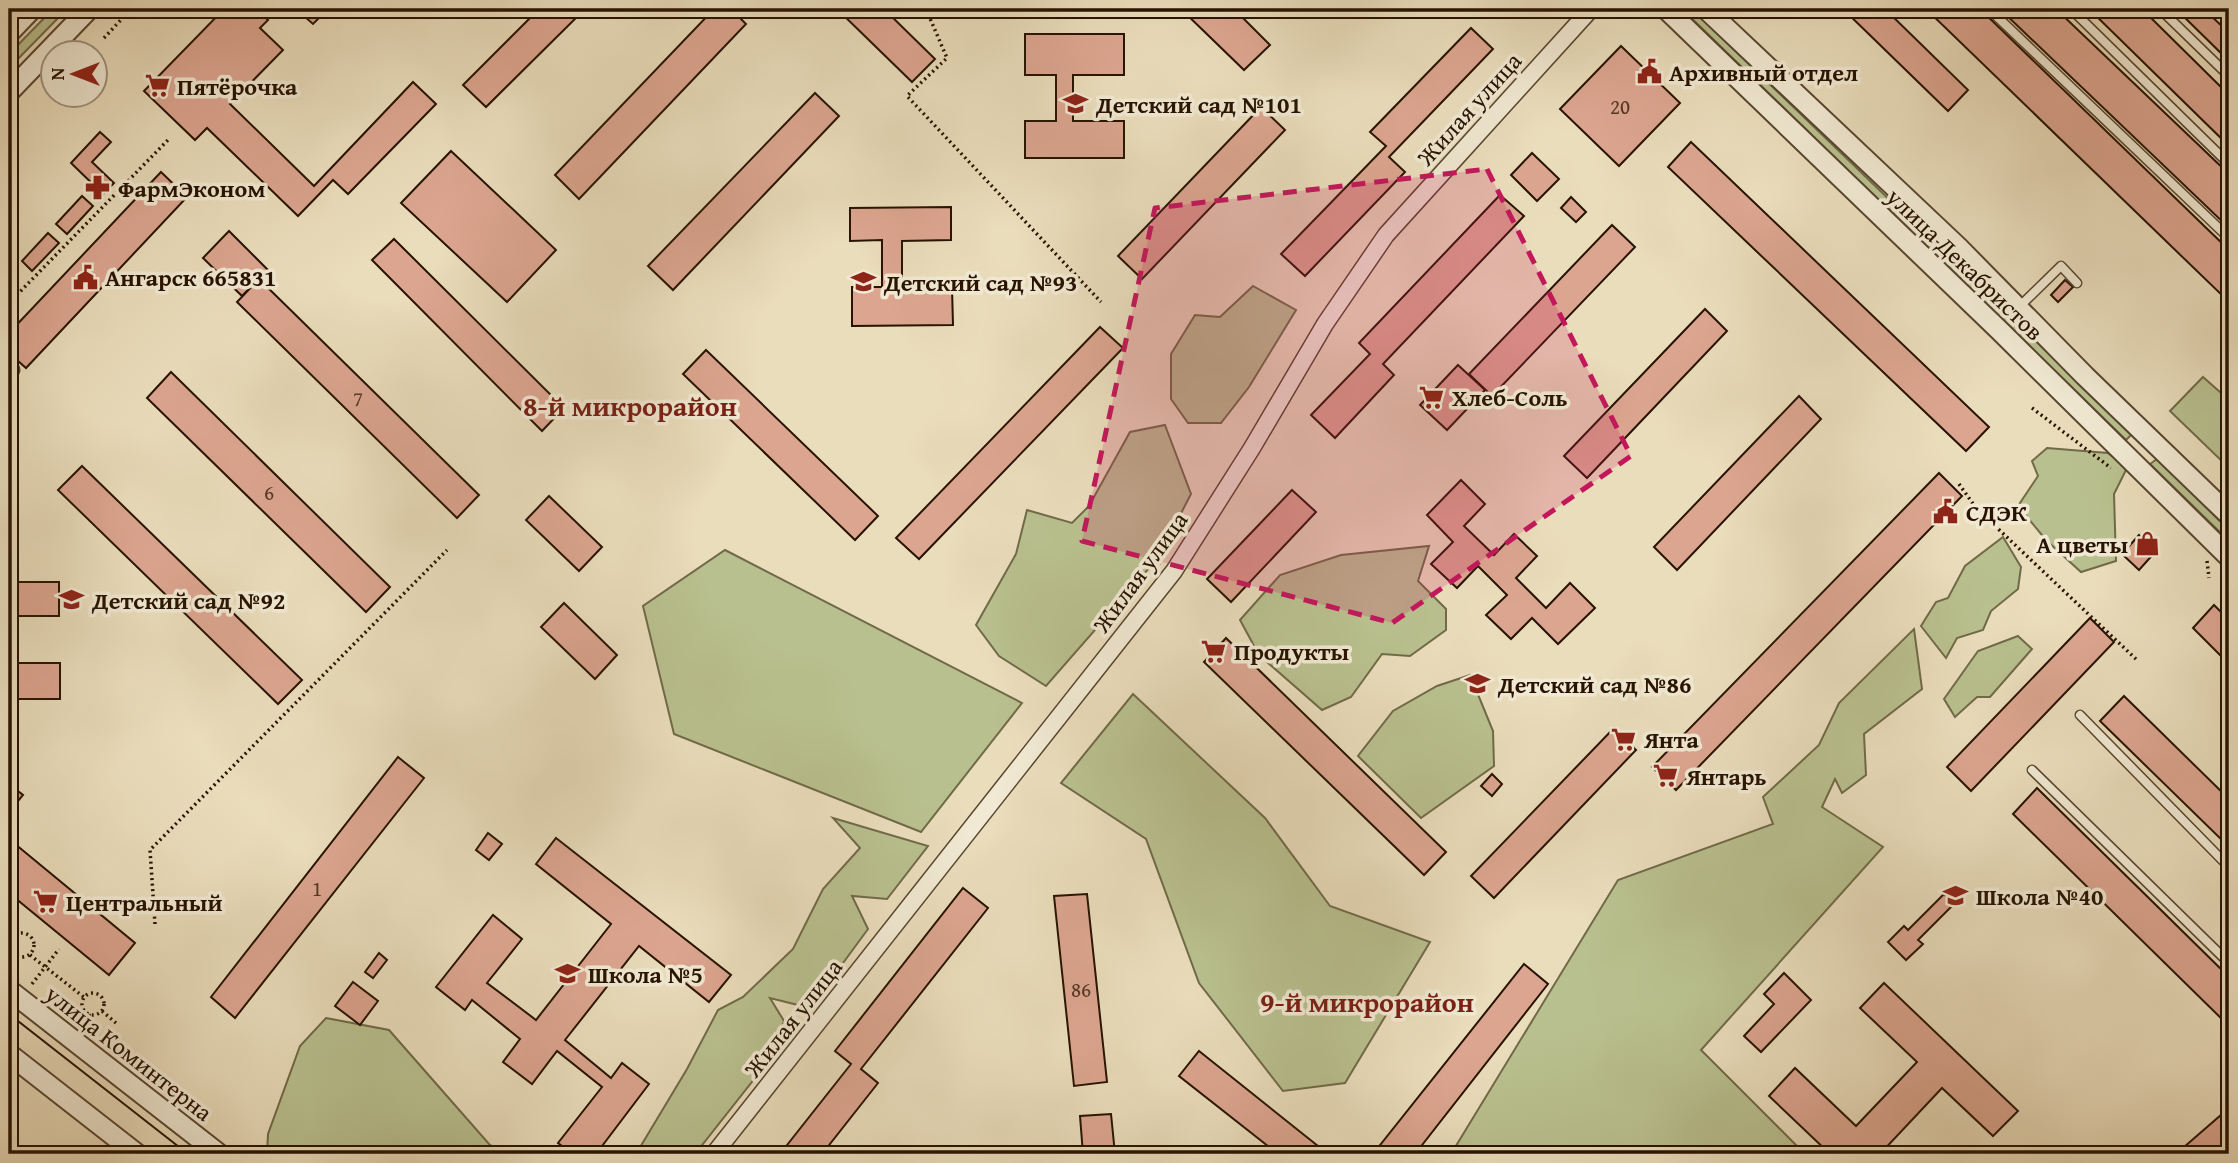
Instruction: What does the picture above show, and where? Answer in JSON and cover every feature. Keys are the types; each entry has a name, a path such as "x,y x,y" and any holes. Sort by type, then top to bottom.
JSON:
{"street":[{"path":"9,33 32,9"},
{"path":"9,92 89,9"},
{"name":"Жилая улица","path":"714,1154 1174,571 1252,448 1325,324 1386,235 1591,9"},
{"name":"улица Декабристов","path":"1666,9 2124,466 2229,557"},
{"name":"улица Декабристов","path":"1706,9 1958,247 2229,515"},
{"path":"2124,466 2150,439"},
{"name":"улица Коминтерна","path":"19,989 219,1154"},
{"path":"9,1054 137,1154"}],"lane":[{"path":"1989,9 2229,238"},
{"path":"2071,9 2229,164"},
{"path":"2160,9 2229,76"},
{"path":"2018,308 2061,266 2077,283"},
{"path":"2080,715 2229,867"},
{"path":"2032,770 2229,963"}],"path":[{"path":"104,37 131,9"},
{"path":"926,9 947,58 907,96 1101,302"},
{"path":"9,303 167,140"},
{"path":"2032,408 2124,466"},
{"path":"1959,484 1976,508 2137,660"},
{"path":"155,924 150,850 447,550"},
{"path":"2207,561 2209,579"},
{"path":"11,936 30,936 34,943 30,954 23,957 15,955 10,948 11,936"},
{"path":"19,989 46,967 59,949"},
{"path":"30,954 85,998"},
{"path":"91,1038 89,1014 83,1006 85,998 93,993 99,995 103,1001 102,1011"},
{"path":"89,1014 102,1011"},
{"path":"102,1011 116,1023"}],"highlighted area":[{"path":"1487,169 1631,456 1392,623 1082,541 1155,208"}],"green space":[{"path":"53,9 67,9 9,68 9,54"},
{"path":"1682,9 1692,9 2132,434 2126,440"},
{"path":"1253,286 1296,310 1249,387 1221,423 1188,423 1171,399 1171,354 1195,315 1220,317"},
{"path":"2203,377 2229,400 2229,468 2170,411"},
{"path":"1165,425 1191,494 1158,558 1046,686 999,656 976,625 1016,554 1027,510 1072,523 1089,506 1130,432"},
{"path":"2047,448 2108,453 2127,468 2114,494 2116,561 2081,572 2046,540 2018,506 2038,476 2032,461"},
{"path":"2157,459 2229,530 2229,541 2150,464"},
{"path":"2003,537 2021,567 2018,589 1991,611 1983,630 1957,638 1946,658 1921,626 1936,602 1948,598 1965,566"},
{"path":"1429,546 1418,581 1446,609 1446,630 1410,656 1382,654 1351,697 1322,710 1259,655 1240,620 1280,575 1341,555"},
{"path":"725,550 1022,703 921,832 674,734 643,606"},
{"path":"1914,629 1922,689 1864,734 1866,775 1842,793 1835,779 1822,807 1883,847 1701,1050 1805,1154 1451,1154 1618,880 1773,824 1763,797 1819,745 1839,703"},
{"path":"2018,636 2032,649 1990,697 1977,697 1955,717 1944,699 1978,651"},
{"path":"1470,675 1493,731 1494,766 1421,818 1358,756 1393,711 1437,686"},
{"path":"1133,694 1265,818 1330,906 1430,942 1345,1083 1283,1091 1199,983 1146,839 1061,783"},
{"path":"833,818 928,846 887,899 852,896 868,929 810,1008 770,998 784,1021 774,1054 695,1154 636,1154 687,1069 718,1010 743,997 793,949 823,889 860,848"},
{"path":"326,1018 389,1030 489,1144 502,1154 267,1154 268,1134 300,1046"}],"building":[{"path":"224,9 257,9 268,20 260,28 283,50 230,104 314,186 413,82 436,104 348,194 333,180 298,216 207,128 195,140 144,91"},
{"path":"296,9 328,9 313,24"},
{"path":"539,9 585,9 486,107 463,85"},
{"path":"714,9 731,9 746,24 579,199 555,175"},
{"path":"837,9 884,9 935,59 912,82"},
{"path":"1181,9 1234,9 1270,45 1244,70"},
{"path":"1843,9 1885,9 1968,90 1948,111"},
{"path":"1926,9 1980,9 2229,250 2229,302"},
{"path":"2000,9 2056,9 2229,174 2229,228"},
{"path":"2089,9 2142,9 2229,95 2229,146"},
{"path":"2176,9 2204,9 2229,33 2229,61"},
{"path":"1471,28 1493,49 1389,157 1405,172 1305,276 1281,254 1386,146 1370,132"},
{"path":"1025,34 1124,34 1124,75 1073,75 1073,121 1124,121 1124,158 1025,158 1025,121 1056,121 1056,75 1025,75"},
{"path":"1621,46 1680,103 1619,166 1560,109"},
{"path":"815,93 839,116 673,290 648,266"},
{"path":"1261,107 1285,130 1142,279 1118,256"},
{"path":"100,132 111,142 92,162 114,183 103,194 71,163"},
{"path":"1691,142 1989,427 1966,451 1668,167"},
{"path":"451,151 556,250 507,302 401,203"},
{"path":"1532,153 1559,179 1537,201 1511,175"},
{"path":"161,172 187,197 26,368 9,353 9,333"},
{"path":"1500,195 1524,216 1383,364 1394,375 1335,438 1311,415 1370,354 1359,343"},
{"path":"82,196 93,206 67,234 56,224"},
{"path":"1571,197 1586,212 1576,222 1561,208"},
{"path":"951,207 951,240 902,241 902,287 952,287 953,325 852,326 852,287 882,287 882,240 850,241 850,208"},
{"path":"1612,225 1635,247 1492,396 1469,374"},
{"path":"229,231 268,270 242,296 203,258"},
{"path":"48,233 59,243 32,271 22,261"},
{"path":"394,239 564,408 542,431 372,260"},
{"path":"259,279 479,495 457,518 237,302"},
{"path":"2065,280 2073,287 2058,302 2051,295"},
{"path":"1705,309 1727,331 1587,478 1564,456"},
{"path":"1100,327 1123,348 919,559 896,538"},
{"path":"706,350 878,516 855,540 683,374"},
{"path":"1458,365 1485,390 1447,430 1420,405"},
{"path":"171,372 390,587 366,612 147,398"},
{"path":"1799,396 1821,419 1677,570 1654,547"},
{"path":"82,466 302,680 278,704 58,490"},
{"path":"1939,473 1962,496 1676,790 1652,767"},
{"path":"1461,480 1485,504 1464,526 1494,555 1514,534 1537,556 1516,578 1546,608 1570,583 1595,608 1558,644 1532,618 1511,639 1486,615 1507,595 1478,566 1457,588 1431,564 1453,542 1427,515"},
{"path":"1292,490 1316,512 1231,602 1207,579"},
{"path":"549,496 602,547 579,571 526,520"},
{"path":"2139,535 2156,551 2139,570 2122,554"},
{"path":"9,582 59,582 59,616 12,616 12,663 60,663 60,699 9,699"},
{"path":"564,603 617,655 595,679 541,627"},
{"path":"2214,605 2229,620 2229,664 2193,628"},
{"path":"2090,618 2114,642 1971,791 1947,767"},
{"path":"1226,638 1446,852 1424,875 1204,662"},
{"path":"2124,696 2229,799 2229,847 2100,721"},
{"path":"1614,728 1636,750 1494,898 1471,876"},
{"path":"398,757 424,778 235,1018 211,997"},
{"path":"1492,774 1502,784 1492,796 1481,786"},
{"path":"9,784 23,795 14,806 9,802"},
{"path":"2037,788 2229,977 2229,1026 2013,814"},
{"path":"488,833 502,844 489,860 476,850"},
{"path":"556,838 731,975 709,1002 639,946 565,1040 611,1078 622,1063 649,1084 596,1154 573,1154 558,1143 602,1087 557,1051 532,1084 503,1062 520,1039 472,1000 465,1010 436,987 493,915 522,939 487,983 536,1020 611,924 536,864"},
{"path":"9,839 135,943 109,975 9,893"},
{"path":"963,888 988,908 861,1069 878,1083 822,1154 780,1154 851,1064 835,1051"},
{"path":"1087,894 1107,1082 1074,1086 1054,896"},
{"path":"1944,894 1954,904 1918,940 1923,944 1906,960 1888,942 1904,926 1908,930"},
{"path":"379,953 387,960 373,978 365,972"},
{"path":"1524,964 1548,984 1415,1154 1373,1154"},
{"path":"1784,973 1811,1000 1761,1052 1744,1036 1774,1004 1764,994"},
{"path":"353,982 378,1001 360,1025 335,1006"},
{"path":"1884,983 2018,1111 1993,1136 1942,1088 1880,1154 1830,1154 1769,1096 1795,1068 1856,1126 1917,1062 1860,1008"},
{"path":"1199,1051 1328,1154 1278,1154 1179,1076"},
{"path":"2229,1108 2229,1150 2225,1154 2176,1154"},
{"path":"1111,1114 1115,1154 1083,1154 1080,1116"}],"tram line":[{"path":"9,1014 188,1154"}],"place":[{"name":"Архивный отдел","path":"1649,72"},
{"name":"Пятёрочка","path":"157,86"},
{"name":"Детский сад №101","path":"1076,104"},
{"name":"ФармЭконом","path":"98,188"},
{"name":"Ангарск 665831","path":"85,277"},
{"name":"Детский сад №93","path":"864,282"},
{"name":"Хлеб-Соль","path":"1432,397"},
{"name":"СДЭК","path":"1946,512"},
{"name":"А цветы","path":"2148,544"},
{"name":"Детский сад №92","path":"72,600"},
{"name":"Продукты","path":"1214,651"},
{"name":"Детский сад №86","path":"1478,684"},
{"name":"Янта","path":"1624,739"},
{"name":"Янтарь","path":"1666,776"},
{"name":"Школа №40","path":"1956,896"},
{"name":"Центральный","path":"46,902"},
{"name":"Школа №5","path":"568,974"}],"district":[{"name":"8-й микрорайон","path":"630,405"},
{"name":"9-й микрорайон","path":"1367,1001"}]}
